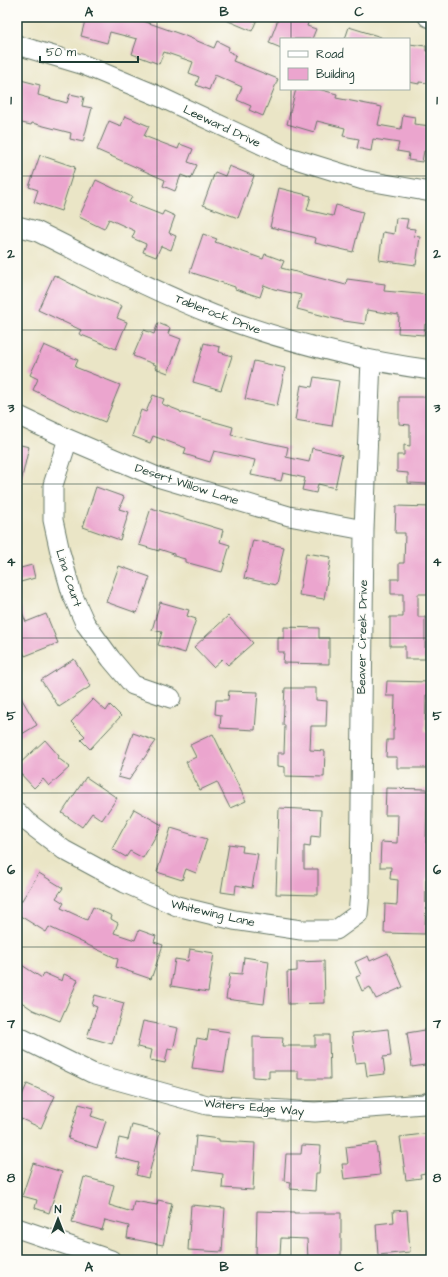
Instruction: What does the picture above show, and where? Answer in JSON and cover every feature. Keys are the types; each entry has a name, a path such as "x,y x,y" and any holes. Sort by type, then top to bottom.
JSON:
{"street":[{"name":"Leeward Drive","path":"17,45 84,65 156,95 286,156 363,180 431,192"},
{"name":"Tablerock Drive","path":"17,226 36,231 149,287 214,315 282,338 371,360 431,370"},
{"name":"Beaver Creek Drive","path":"358,914 360,893 364,530 371,360"},
{"name":"Desert Willow Lane","path":"17,415 68,439 157,477 289,516 364,530"},
{"name":"Lina Court","path":"68,439 54,486 53,520 72,594 85,623 111,659 133,685 171,698"},
{"name":"Whitewing Lane","path":"17,812 26,821 64,850 124,883 177,906 234,920 301,930 336,930 358,914"},
{"name":"Waters Edge Way","path":"17,1036 92,1073 207,1106 315,1112 424,1104 431,1101"},
{"path":"17,1228 82,1256 110,1260"}],"building":[{"path":"86,17 132,17 214,48 217,41 229,47 228,51 236,55 233,61 278,79 263,116 249,110 251,106 237,100 242,87 215,75 209,90 196,85 199,77 189,73 193,62 164,52 159,64 132,54 137,39 110,32 107,43 81,36"},
{"path":"219,17 258,17 252,31"},
{"path":"279,17 310,17 307,26 316,29 312,38 280,38 280,48 269,43"},
{"path":"349,27 381,37 381,38 345,38"},
{"path":"410,44 426,46 426,51 431,51 431,66 428,83 419,82 419,84 410,82"},
{"path":"17,79 40,85 38,95 67,103 70,94 84,97 82,106 92,108 83,142 70,139 71,133 32,123 31,125 17,122"},
{"path":"296,90 322,90 337,94 336,98 382,107 378,125 401,129 403,115 415,117 414,124 431,126 431,152 424,151 422,162 408,160 409,153 397,151 399,143 373,139 371,151 357,148 359,139 343,136 345,128 317,121 314,132 287,124"},
{"path":"125,116 149,126 144,136 178,149 180,144 193,149 188,162 197,165 191,179 181,175 175,191 163,186 165,180 97,150 109,121 121,126"},
{"path":"40,155 75,167 61,211 34,202 38,190 29,187"},
{"path":"229,166 254,176 238,218 203,205 215,172 225,176"},
{"path":"96,180 132,197 129,202 162,215 164,211 175,216 169,233 176,236 171,250 161,246 156,257 143,252 146,244 132,238 135,231 109,219 104,229 79,217"},
{"path":"279,188 311,196 307,210 333,216 336,205 363,212 353,252 315,243 316,238 270,227"},
{"path":"396,218 408,219 406,228 415,229 414,236 420,237 416,265 379,260 383,232 394,234"},
{"path":"203,234 217,239 215,242 263,259 265,254 284,261 281,268 346,285 347,279 385,284 384,291 431,295 431,325 425,324 424,335 398,333 399,315 367,310 365,324 344,321 297,309 301,295 274,289 264,285 260,297 190,272"},
{"path":"54,275 83,290 122,306 117,318 127,322 116,349 79,334 81,330 38,310"},
{"path":"158,323 170,328 168,334 181,339 168,373 155,368 156,365 133,356 144,330 154,334"},
{"path":"204,343 220,347 219,352 232,356 221,390 193,382"},
{"path":"44,345 78,360 75,367 120,385 105,422 75,410 33,390 38,379 30,375"},
{"path":"254,361 285,368 277,406 245,399"},
{"path":"314,377 339,381 332,426 295,420 301,385 312,387"},
{"path":"153,395 164,399 162,404 180,412 233,427 231,435 288,447 286,457 309,462 312,448 342,455 335,488 318,484 316,493 302,490 305,478 283,473 281,481 251,475 255,460 214,451 210,462 184,454 186,448 153,436 150,443 132,436 141,410 146,412"},
{"path":"399,397 431,397 431,484 408,483 408,473 397,472 397,455 404,455 404,445 410,446 410,425 399,424"},
{"path":"17,444 29,447 21,482 17,482"},
{"path":"96,487 124,497 119,509 129,512 120,540 83,527"},
{"path":"396,506 431,507 431,594 418,594 418,617 425,617 425,659 405,659 405,646 390,646 390,617 403,617 403,594 391,594 391,579 399,579 399,563 404,563 405,533 395,533"},
{"path":"151,508 223,530 220,542 230,545 222,572 185,562 185,559 159,549 159,551 139,545"},
{"path":"253,540 284,547 276,585 244,578"},
{"path":"306,553 331,557 324,599 299,595"},
{"path":"32,565 35,578 17,583 17,569"},
{"path":"119,566 150,577 137,613 106,602"},
{"path":"17,600 26,622 46,614 58,643 25,656 20,644 17,645"},
{"path":"160,602 189,610 187,616 196,619 185,653 158,645 162,632 152,630"},
{"path":"228,616 253,643 228,665 222,659 213,667 194,647"},
{"path":"284,627 319,628 319,638 329,638 329,664 283,663 284,652 278,652 278,638 284,638"},
{"path":"74,659 91,686 59,707 41,680"},
{"path":"387,681 431,682 431,695 426,695 425,731 429,731 428,768 397,768 397,757 386,757 387,740 393,740 395,696 386,696"},
{"path":"285,688 316,688 316,700 327,701 326,726 311,726 310,750 325,751 324,777 285,776 285,767 278,766 278,753 284,753 285,725 283,725"},
{"path":"17,691 37,725 17,737"},
{"path":"229,691 258,692 255,730 220,728 221,715 215,714 216,700 228,700"},
{"path":"93,699 106,711 110,705 121,716 90,749 81,740 85,736 71,722"},
{"path":"133,733 156,741 129,780 118,777"},
{"path":"213,734 246,801 230,808 217,782 200,790 186,762 196,757 190,745"},
{"path":"45,740 59,756 58,758 70,767 49,786 43,779 34,788 17,770 17,766"},
{"path":"86,777 117,798 102,820 92,813 82,827 62,813"},
{"path":"386,788 427,789 426,843 429,843 428,880 426,880 425,934 384,933 385,904 397,905 398,880 390,879 391,867 380,867 381,842 397,843 398,815 385,815"},
{"path":"279,808 321,810 320,837 311,836 310,847 304,846 304,869 318,869 318,895 276,894"},
{"path":"134,809 162,825 143,858 130,851 126,857 112,849"},
{"path":"171,828 207,839 196,873 186,869 182,880 157,872"},
{"path":"229,844 243,846 242,852 258,854 252,888 236,885 235,894 221,892"},
{"path":"39,873 63,888 56,898 64,903 61,908 87,920 93,907 112,916 111,919 118,923 114,933 135,940 139,930 156,936 154,942 163,945 151,979 116,967 118,959 49,927 46,932 17,914 17,908"},
{"path":"190,949 214,953 208,992 171,986 175,959 188,961"},
{"path":"388,953 403,987 376,999 370,987 362,991 356,977 361,975 355,962 368,956 370,961"},
{"path":"244,957 269,961 264,1004 226,999 230,973 242,974"},
{"path":"324,961 325,1003 288,1004 287,972 297,971 297,962"},
{"path":"17,962 42,978 44,973 62,981 64,974 78,980 60,1021 33,1010 17,999"},
{"path":"95,995 124,1003 112,1044 87,1037 97,1007 92,1005"},
{"path":"143,1021 178,1028 173,1050 168,1049 165,1063 150,1060 152,1050 137,1047"},
{"path":"209,1029 230,1032 224,1072 192,1068 197,1038 207,1040"},
{"path":"388,1029 391,1056 383,1057 385,1074 367,1076 365,1062 356,1063 352,1033"},
{"path":"431,1029 431,1064 412,1067 407,1033"},
{"path":"315,1035 329,1035 330,1079 298,1079 298,1071 269,1071 269,1078 253,1077 253,1037 283,1038 282,1046 315,1046"},
{"path":"27,1084 55,1096 41,1128 17,1117 17,1107"},
{"path":"79,1104 94,1108 91,1116 106,1121 97,1148 68,1139"},
{"path":"132,1125 160,1132 148,1178 136,1175 139,1163 115,1157 119,1138 128,1140"},
{"path":"431,1133 431,1172 420,1174 421,1178 406,1180 400,1137"},
{"path":"196,1136 219,1139 219,1141 255,1143 253,1190 222,1188 223,1174 193,1170"},
{"path":"376,1143 380,1175 344,1179 342,1164 348,1164 346,1147"},
{"path":"302,1145 321,1146 319,1173 316,1173 315,1191 290,1189 291,1182 284,1181 286,1154 301,1154"},
{"path":"33,1163 62,1172 49,1213 35,1208 37,1200 22,1196"},
{"path":"84,1177 114,1185 109,1205 132,1212 134,1201 157,1205 158,1200 172,1203 163,1245 127,1238 129,1226 105,1220 102,1230 72,1222"},
{"path":"191,1205 225,1208 222,1252 188,1250"},
{"path":"407,1210 410,1252 378,1255 376,1224 394,1222 393,1211"},
{"path":"257,1211 341,1213 341,1258 308,1259 307,1239 281,1238 280,1255 256,1255"}]}
